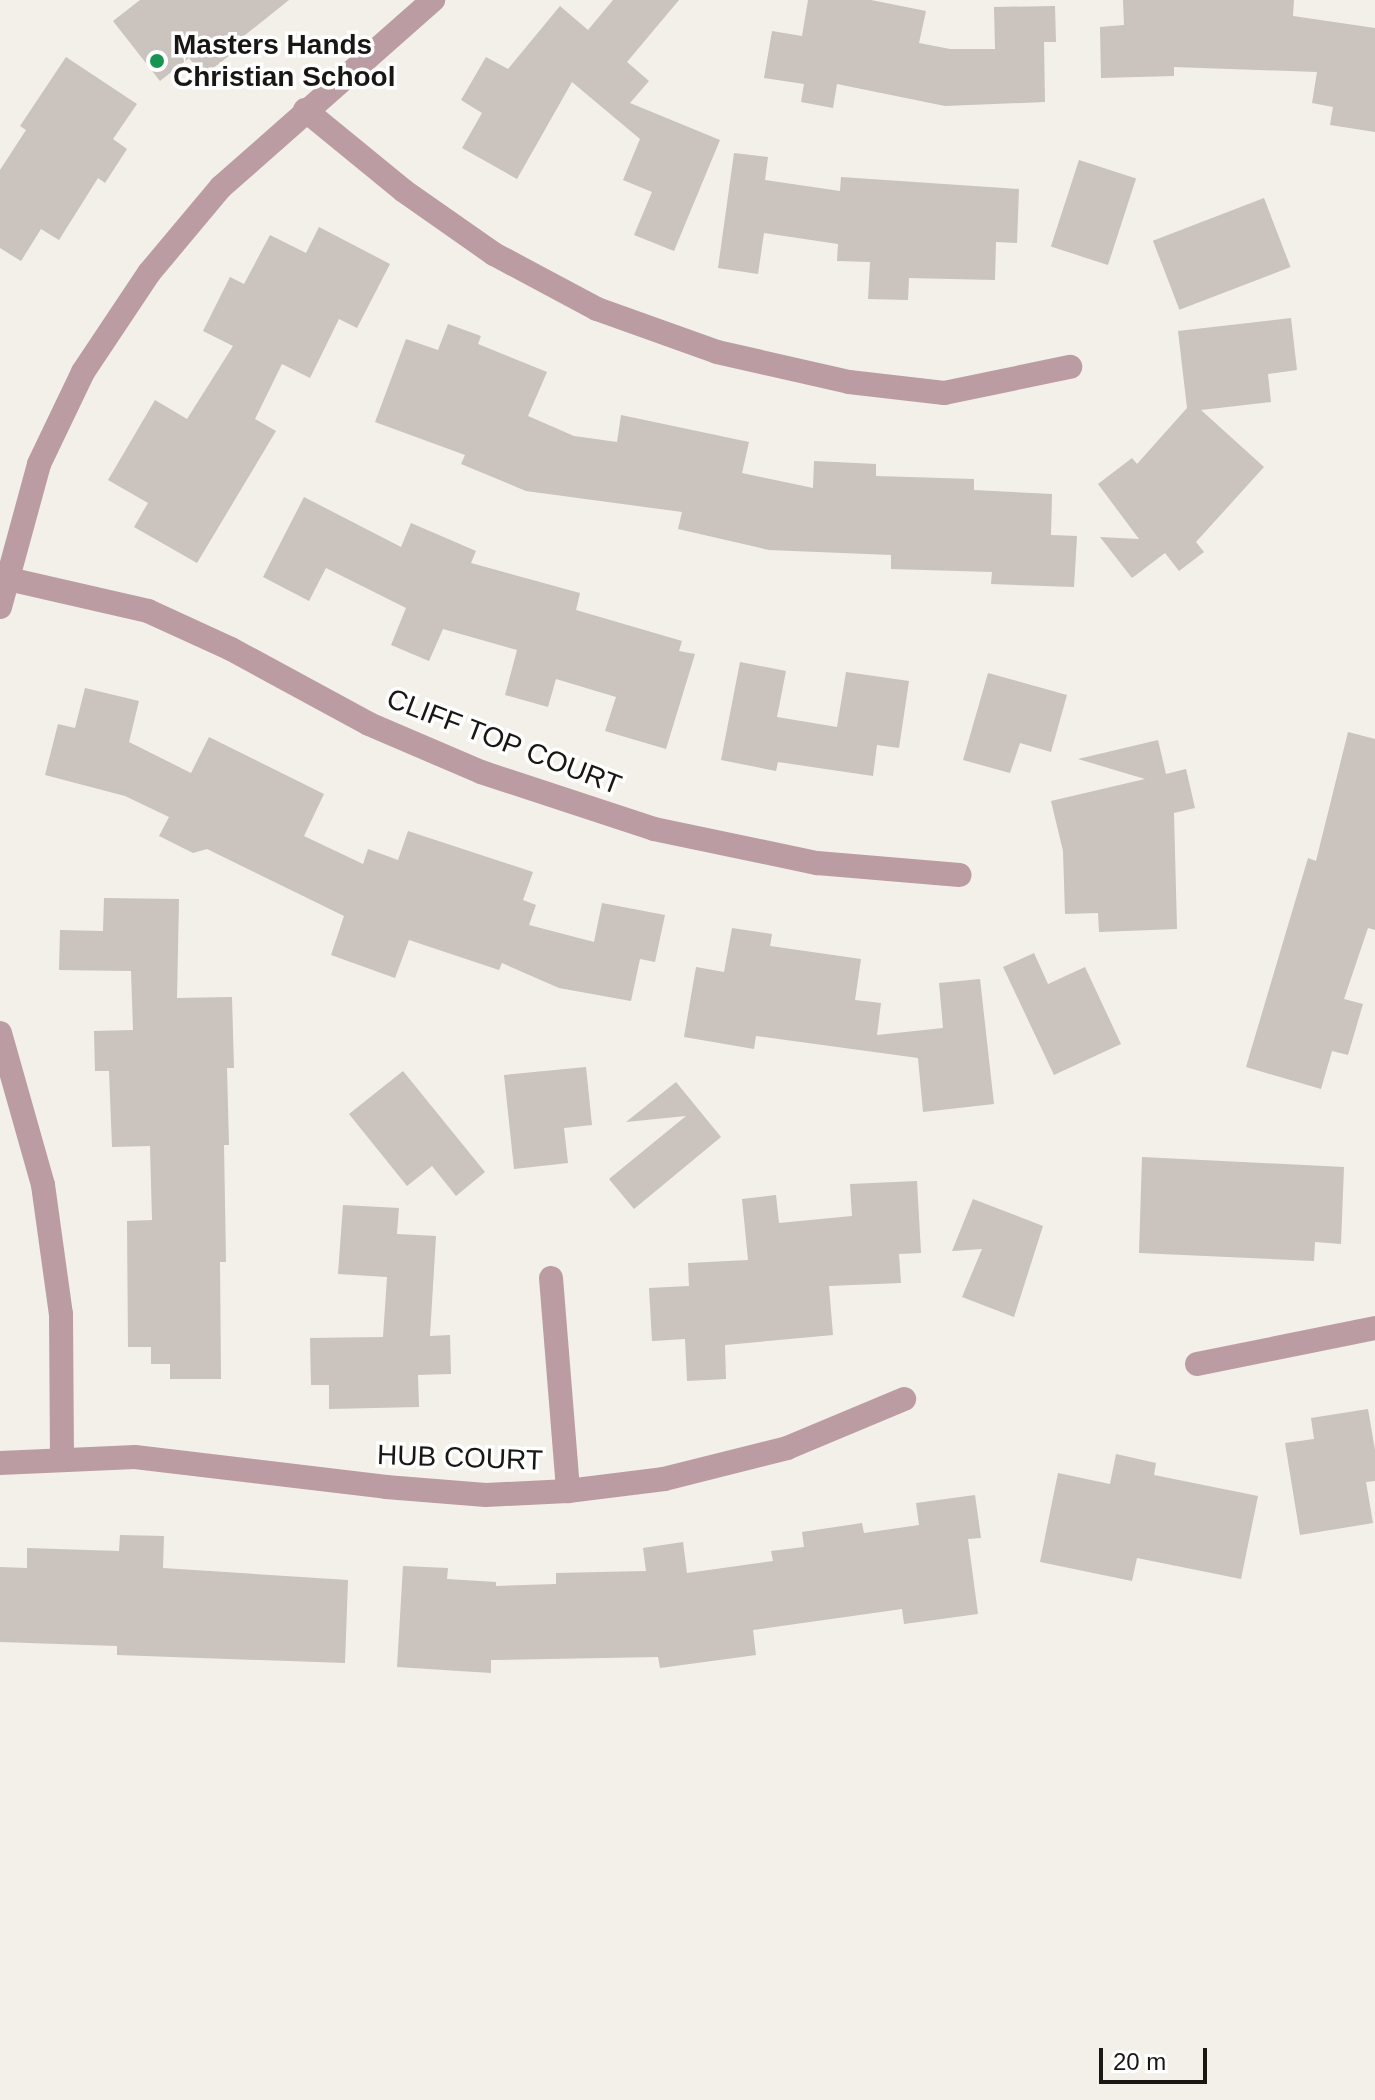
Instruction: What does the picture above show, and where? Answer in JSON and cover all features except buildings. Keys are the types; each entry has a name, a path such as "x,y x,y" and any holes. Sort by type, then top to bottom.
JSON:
{"street":[{"path":"0,607 4,578 39,464 83,372 180,236 221,187 433,0"},
{"path":"305,110 404,191 494,254 597,309 717,352 849,382 944,393 1070,367"},
{"name":"CLIFF TOP COURT","path":"4,578 148,611 383,730 481,772 654,829 817,863 959,875"},
{"path":"0,1033 43,1185 61,1314 62,1458"},
{"path":"551,1278 568,1491"},
{"path":"1197,1364 1375,1328"},
{"name":"HUB COURT","path":"0,1463 62,1458 238,1466 386,1487 486,1495 568,1491 664,1479 787,1448 904,1399"}],"place":[{"name":"Masters Hands Christian School","path":"157,61"}]}
